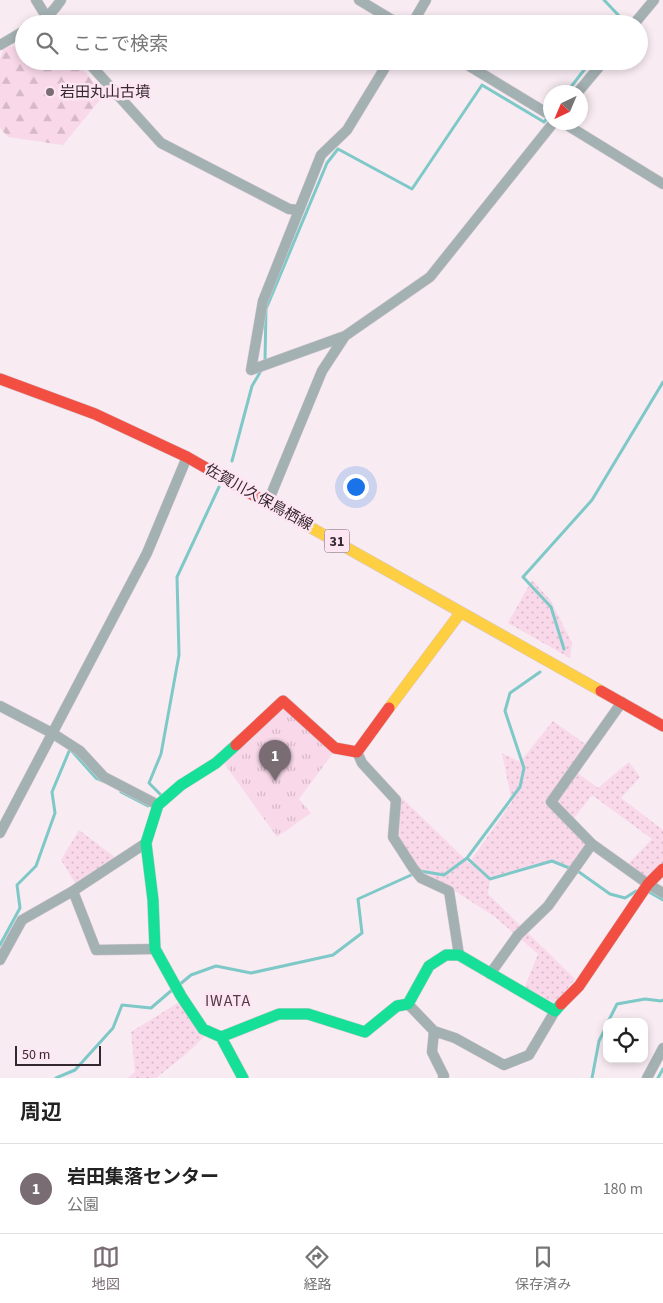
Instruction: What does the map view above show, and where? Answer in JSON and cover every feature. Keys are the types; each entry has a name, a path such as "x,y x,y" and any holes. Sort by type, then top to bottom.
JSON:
{"street":[{"path":"36,0 46,15"},
{"path":"52,15 61,0"},
{"path":"359,0 384,15"},
{"path":"417,15 426,0"},
{"path":"642,15 654,0"},
{"path":"0,45 15,37"},
{"path":"94,70 161,143 289,209 299,210"},
{"path":"384,70 347,130 322,155 263,301 251,370 345,336 430,277 548,130"},
{"path":"476,70 543,111"},
{"path":"584,85 596,70"},
{"path":"575,130 663,184"},
{"path":"268,502 322,371 345,336"},
{"name":"佐賀川久保鳥栖線","path":"0,379 95,414 187,457 663,726"},
{"path":"0,833 146,553 187,457"},
{"path":"357,752 461,612"},
{"path":"244,1078 221,1037 203,1029 181,996 174,980 155,949 153,900 146,843 154,803 216,763 282,701 335,748 357,752"},
{"path":"622,702 551,802 592,844 656,889"},
{"path":"0,706 52,732 80,751 104,777 154,803"},
{"path":"357,752 362,763 396,800 393,836 413,868 421,878 449,891 459,955"},
{"path":"0,960 22,920 73,891 146,843"},
{"path":"490,974 518,935 548,906 592,844"},
{"path":"408,1004 434,1032 455,1038 504,1065 529,1055 555,1011 579,986 656,889 663,869"},
{"path":"73,891 96,950 155,949"},
{"path":"408,1004 429,966 446,955 459,955 555,1011"},
{"path":"221,1037 279,1014 308,1014 365,1032 397,1006 408,1004"},
{"path":"434,1032 432,1052 444,1076 443,1078"},
{"path":"647,1078 663,1048"}],"green space":[{"path":"15,46 15,70 83,70 104,95 63,145 8,137 0,128 0,59 4,47"},
{"path":"532,580 551,601 572,643 570,658 508,623"},
{"path":"283,707 333,753 299,799 311,813 277,837 224,763"},
{"path":"553,721 588,746 572,769 598,788 629,762 640,777 621,798 663,830 663,865 648,880 627,865 652,839 592,795 571,822 592,844 575,868 552,861 490,879 488,894 575,979 556,1003 524,989 538,954 495,917 455,891 425,877 397,834 402,798 469,863 512,802 502,753 520,762"},
{"path":"79,830 116,858 77,886 61,860"},
{"path":"181,1001 204,1037 156,1078 128,1078 135,1072 131,1032"}],"waterway":[{"path":"604,0 618,15"},
{"path":"572,85 584,70"},
{"path":"265,361 266,309 327,163 338,149 412,189 482,85 543,121"},
{"path":"232,461 252,386 262,369"},
{"path":"564,649 551,607 523,577 592,500 663,382"},
{"path":"161,795 149,783 161,754 179,655 177,577 219,487"},
{"path":"179,985 191,975 216,966 251,973 333,955 362,933 358,899 420,871 444,875 467,858 520,787 524,768 505,711 510,693 540,672"},
{"path":"0,945 20,908 17,885 36,866 55,813 52,792 70,749 96,778 103,781"},
{"path":"121,792 148,806 151,804"},
{"path":"467,858 490,879 552,861 579,872 610,894 625,898 636,891"},
{"path":"650,891 663,900"},
{"path":"56,1078 75,1070 113,1028 122,1005 151,1008 172,990"},
{"path":"610,1018 617,1004 645,999 663,1000"},
{"path":"592,1078 599,1041 603,1033"},
{"path":"658,1078 663,1069"}],"traffic: fast":[{"path":"236,745 216,763 181,785 158,805 146,843 153,900 155,949 181,996 203,1029 221,1037 243,1078"},
{"path":"221,1037 279,1014 308,1014 365,1032 397,1006 408,1004 429,966 446,955 459,955 555,1011 561,1004"}],"traffic: slow":[{"path":"269,504 601,691"},
{"path":"389,708 461,612"}],"traffic: jam":[{"path":"0,379 95,414 187,457 269,504"},
{"path":"601,691 663,726"},
{"path":"236,745 283,701 335,748 357,752 389,708"},
{"path":"561,1004 579,986 648,884 663,869"}],"place":[{"name":"岩田丸山古墳","path":"50,92"},
{"name":"岩田集落センター","path":"275,781"}],"district":[{"name":"IWATA","path":"228,1000"}]}
